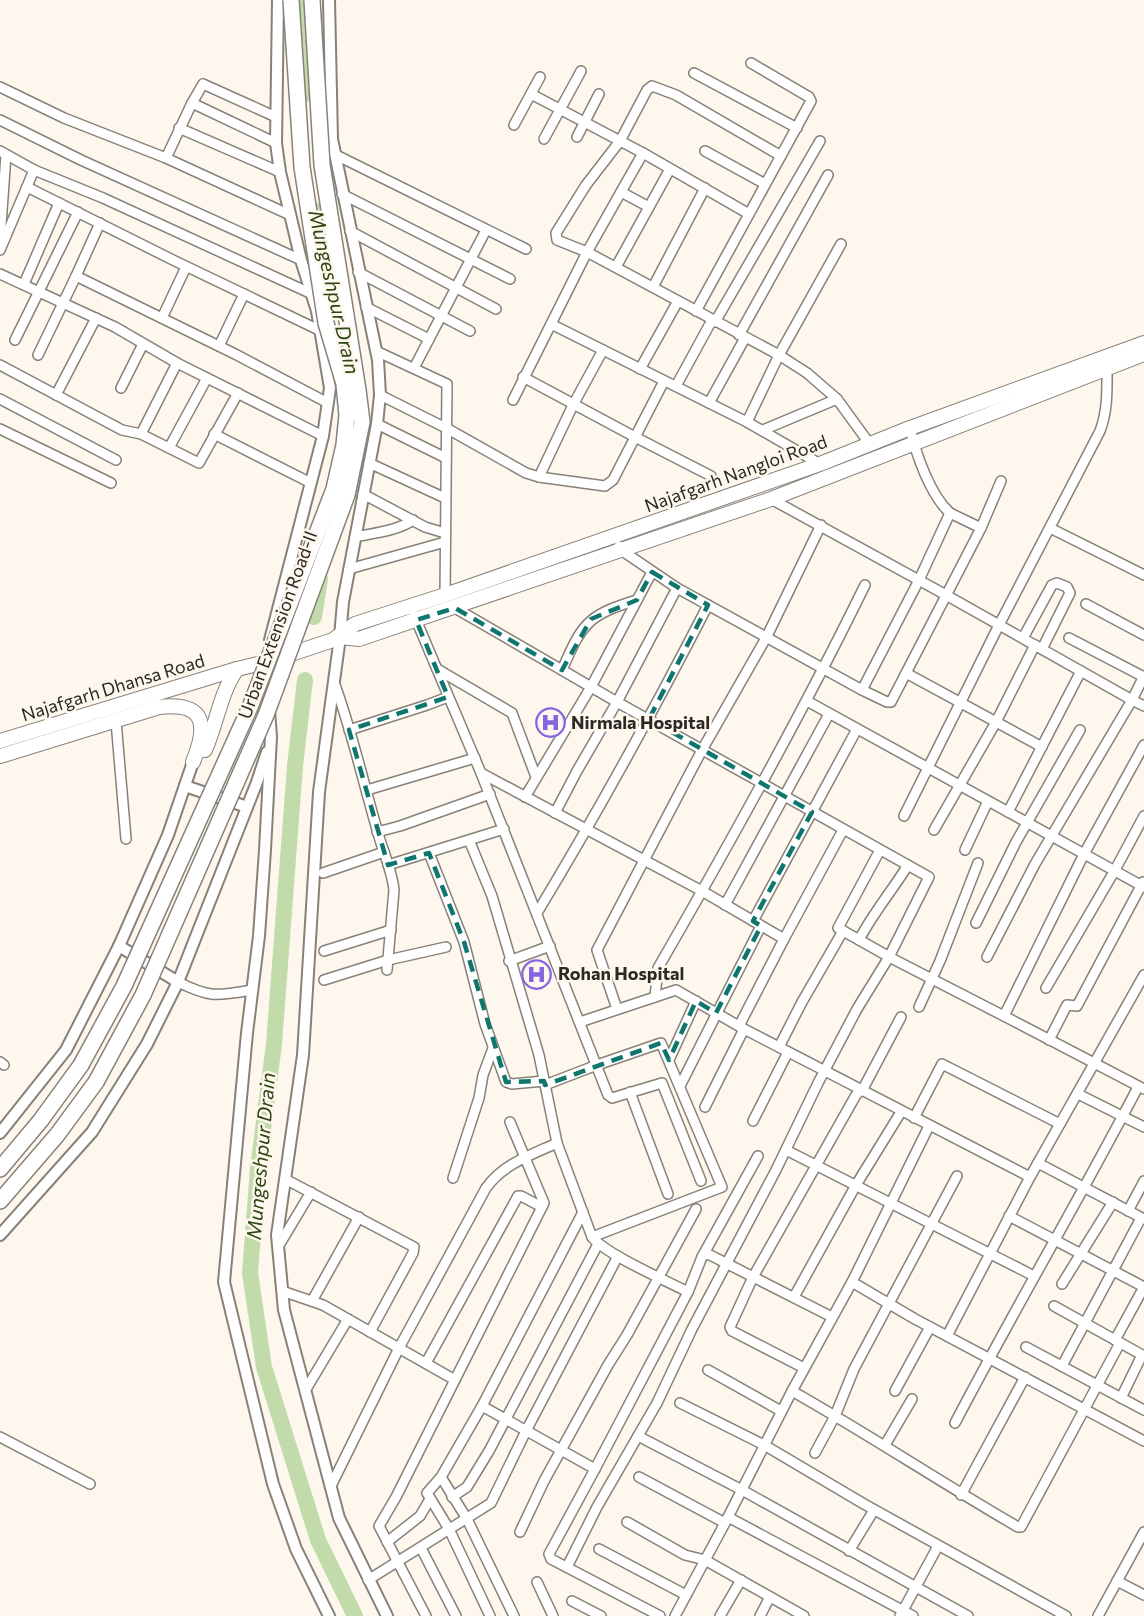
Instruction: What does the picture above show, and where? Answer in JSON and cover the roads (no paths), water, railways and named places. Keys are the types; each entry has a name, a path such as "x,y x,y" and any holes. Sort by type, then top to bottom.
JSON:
{"highway":[{"name":"Urban Extension Road-II","path":"0,1169 41,1120 81,1065 124,986 250,707 334,489 344,445 347,415 344,384 326,322 302,167 291,0"},
{"name":"Urban Extension Road-II","path":"0,1201 57,1135 96,1082 143,995 266,715 347,495 362,422 322,165 312,0"}],"main road":[{"name":"Najafgarh Nangloi Road","path":"413,614 445,595 820,464 869,443 1144,343"},
{"name":"Najafgarh Nangloi Road","path":"237,669 267,662 340,637 355,624 456,608 771,499 1107,366 1144,354"},
{"name":"Najafgarh Dhansa Road","path":"7,739 237,669"},
{"path":"193,762 205,750 214,730 227,682 237,669"},
{"path":"0,756 159,707 175,705 190,709 197,715 202,733 193,762"},
{"path":"7,739 18,751"}],"street":[{"path":"278,0 276,143 280,172 301,260 321,331 329,377 328,403 323,436 267,662 271,737 259,936 224,1282 273,1484 296,1549 329,1616"},
{"path":"329,0 332,139 376,351 380,395 377,424 343,602 318,792 303,1055 277,1235 284,1310 339,1518 387,1616"},
{"path":"696,311 811,99 751,63"},
{"path":"544,139 581,71"},
{"path":"694,73 796,128"},
{"path":"514,125 540,77"},
{"path":"166,158 203,84 276,117"},
{"path":"781,156 684,99 652,86 647,90 620,141 586,185 556,233 557,240 616,267 779,355 807,373 837,399 869,443"},
{"path":"0,87 64,118 166,158 290,214"},
{"path":"531,94 643,153 749,214"},
{"path":"577,137 599,94"},
{"path":"192,103 276,143"},
{"path":"0,120 81,160 301,260"},
{"path":"180,128 280,172"},
{"path":"676,386 820,141"},
{"path":"705,151 765,184"},
{"path":"0,239 3,153 34,170 103,198 312,294"},
{"path":"513,400 586,252 643,153"},
{"path":"334,154 526,249"},
{"path":"616,267 670,169"},
{"path":"0,250 34,170"},
{"path":"709,403 828,175"},
{"path":"27,187 186,267 321,331"},
{"path":"653,287 705,188"},
{"path":"621,192 649,207"},
{"path":"342,194 510,279"},
{"path":"24,284 58,203"},
{"path":"15,340 78,212"},
{"path":"38,355 100,223"},
{"path":"414,368 486,230"},
{"path":"350,231 496,309"},
{"path":"747,422 779,355 841,244"},
{"path":"162,318 186,267"},
{"path":"358,272 470,331"},
{"path":"0,274 96,318 177,363 323,436"},
{"path":"76,276 219,346 328,403"},
{"path":"219,346 244,294"},
{"path":"640,369 678,302"},
{"path":"366,307 429,339"},
{"path":"57,395 96,318"},
{"path":"551,324 747,422 820,464"},
{"path":"121,388 143,344"},
{"path":"376,351 447,384 448,429 444,498 445,595"},
{"path":"538,477 573,405 603,351"},
{"path":"141,434 177,363"},
{"path":"0,365 122,430 141,434 199,463 238,393"},
{"path":"904,816 999,625 1100,431 1107,401 1107,366"},
{"path":"523,377 711,476"},
{"path":"169,448 207,378"},
{"path":"380,395 448,429 526,473 538,477 605,486 613,480 664,381"},
{"path":"0,399 116,460"},
{"path":"762,430 837,399"},
{"path":"377,424 446,458"},
{"path":"910,428 914,444 937,499 950,513 981,528"},
{"path":"0,429 111,483"},
{"path":"214,434 311,483"},
{"path":"369,463 444,498"},
{"path":"616,535 621,550 677,588 862,690 891,702 981,528 1001,481"},
{"path":"363,494 445,537"},
{"path":"771,499 1144,706"},
{"path":"862,690 919,580 950,513"},
{"path":"355,537 406,525 413,520"},
{"path":"617,1010 597,950 702,750 766,638 821,525"},
{"path":"1050,528 1144,575"},
{"path":"349,569 445,537"},
{"path":"525,797 591,687 652,572"},
{"path":"934,830 1070,593 1067,587 1057,583 1052,585 1023,638"},
{"path":"655,997 657,968 763,784 824,669 865,585"},
{"path":"555,813 677,588"},
{"path":"562,670 574,643 591,619 599,613 637,600"},
{"path":"1086,604 1144,635"},
{"path":"537,913 587,830 649,719 708,605"},
{"path":"456,608 929,879 889,957 825,1071 728,1264 567,1567"},
{"path":"413,614 490,794 610,1097 663,1084 701,1181"},
{"path":"987,957 1035,864 1144,676 1069,638"},
{"path":"437,669 512,712 536,777"},
{"path":"1008,812 1081,671"},
{"path":"906,673 1042,747"},
{"path":"333,680 367,790 394,890 387,965"},
{"path":"349,730 448,697"},
{"path":"807,701 1084,854 1143,884 1077,1006 1067,1005 1049,1040"},
{"path":"725,905 829,714"},
{"path":"116,721 126,839"},
{"path":"680,1086 812,812 857,729"},
{"path":"975,923 1016,842 1080,730"},
{"path":"0,1235 92,1132 147,1044 178,982 248,807 271,737"},
{"path":"1004,1016 1084,854 1144,745"},
{"path":"367,790 475,758"},
{"path":"0,1133 66,1050 119,946 168,835 193,762"},
{"path":"481,773 702,891 783,939"},
{"path":"185,786 248,807"},
{"path":"377,832 490,794"},
{"path":"965,850 988,801"},
{"path":"1046,988 1144,816"},
{"path":"388,865 504,829"},
{"path":"705,1107 783,939 843,830"},
{"path":"469,840 492,896 509,961 539,1055 557,1143 595,1240 618,1256 688,1292"},
{"path":"880,850 838,928 889,957 1141,1088 1034,1276 955,1423"},
{"path":"323,873 384,852"},
{"path":"429,852 464,942 506,1082 512,1084 544,1083 662,1043 722,1187 595,1240 489,1451 467,1487 452,1497"},
{"path":"919,1007 978,863"},
{"path":"859,940 876,910 908,865"},
{"path":"324,951 391,930"},
{"path":"753,1121 807,992 843,931"},
{"path":"119,946 194,990 214,996 252,990"},
{"path":"509,961 550,946"},
{"path":"324,980 387,965 446,947"},
{"path":"947,1336 1030,1177 1144,975"},
{"path":"580,1022 674,989 901,1112 1030,1177"},
{"path":"669,1060 696,1001"},
{"path":"804,1368 730,1330 753,1277 901,1017"},
{"path":"453,1178 479,1098 483,1075 494,1048"},
{"path":"914,1118 942,1064 1060,1124"},
{"path":"630,1092 668,1194"},
{"path":"1078,1094 1144,1127"},
{"path":"794,1298 856,1185 901,1112"},
{"path":"426,1616 379,1526 396,1497 544,1201 510,1122"},
{"path":"675,1616 727,1520 804,1368 852,1282 929,1126"},
{"path":"330,1486 399,1348 486,1188 500,1172 557,1143"},
{"path":"786,1150 1034,1276"},
{"path":"660,1616 550,1559 549,1554 688,1292 702,1257 758,1156"},
{"path":"1038,1163 1143,1219 1112,1270 1062,1366"},
{"path":"815,1453 835,1416 854,1369 957,1176"},
{"path":"285,1179 411,1245 414,1250 370,1332"},
{"path":"1128,1210 1144,1181"},
{"path":"278,1247 311,1192"},
{"path":"426,1363 515,1201 521,1196 542,1207"},
{"path":"1062,1284 1113,1202"},
{"path":"520,1532 562,1451 696,1209"},
{"path":"490,1616 449,1529 427,1493 441,1477 482,1406 583,1212"},
{"path":"792,1391 885,1445 961,1495 1021,1527 1098,1384 1144,1287 1009,1216"},
{"path":"312,1300 358,1217"},
{"path":"702,1257 705,1254 710,1255 832,1317"},
{"path":"368,1580 491,1503 618,1256"},
{"path":"852,1282 930,1327 1144,1441"},
{"path":"282,1292 312,1300 455,1380"},
{"path":"1054,1306 1143,1355 1122,1398"},
{"path":"305,1390 348,1320"},
{"path":"895,1390 930,1327"},
{"path":"1026,1347 1144,1410"},
{"path":"708,1370 782,1411"},
{"path":"961,1495 1025,1377"},
{"path":"885,1445 912,1399"},
{"path":"681,1403 764,1445 874,1510 1066,1616"},
{"path":"482,1406 595,1469"},
{"path":"638,1436 742,1490 968,1616"},
{"path":"0,1437 90,1484"},
{"path":"441,1477 467,1519 514,1616"},
{"path":"639,1478 727,1520 902,1613 913,1616"},
{"path":"387,1542 420,1516 430,1499"},
{"path":"849,1551 874,1510"},
{"path":"627,1522 686,1555 705,1560 804,1616"},
{"path":"1098,1616 1144,1532"},
{"path":"902,1613 938,1546"},
{"path":"421,1548 456,1616"},
{"path":"599,1549 686,1595"},
{"path":"720,1616 741,1580"},
{"path":"1118,1581 1144,1595"},
{"path":"537,1582 553,1616"},
{"path":"760,1616 770,1597"},
{"path":"572,1601 601,1616"}],"waterway":[{"name":"Mungeshpur Drain","path":"303,95 306,0"},
{"name":"Mungeshpur Drain","path":"314,210 340,313"},
{"name":"Mungeshpur Drain","path":"314,617 320,579"},
{"name":"Mungeshpur Drain","path":"305,680 295,766 274,1044 258,1168 250,1273 264,1367 318,1540 355,1616"}],"place":[{"name":"Nirmala Hospital","path":"550,723"},
{"name":"Rohan Hospital","path":"537,974"}]}
